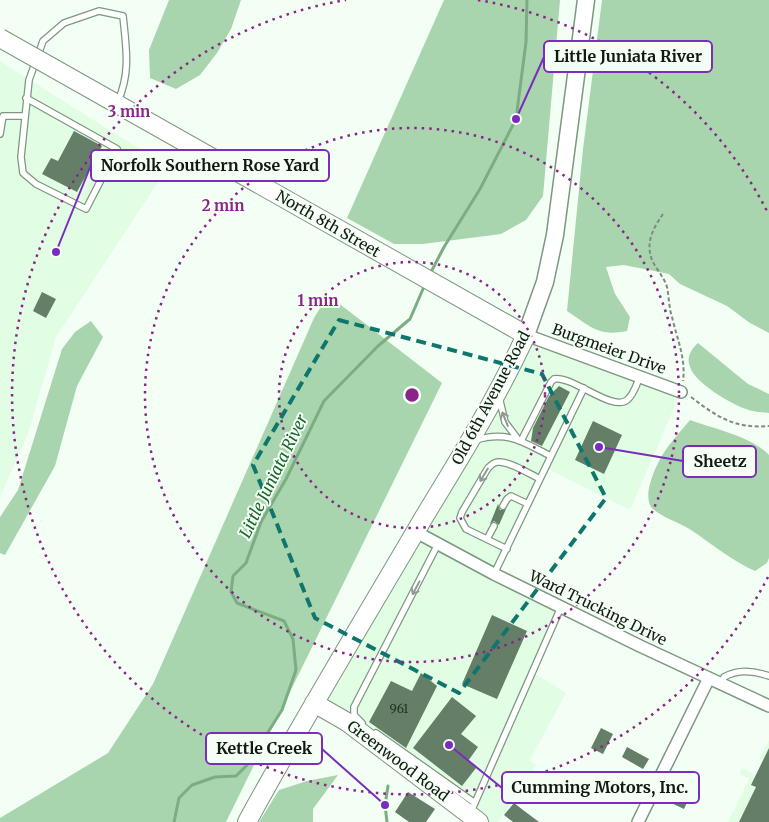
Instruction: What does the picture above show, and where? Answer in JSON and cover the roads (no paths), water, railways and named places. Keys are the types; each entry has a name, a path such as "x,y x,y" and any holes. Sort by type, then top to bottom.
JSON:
{"main road":[{"name":"Old 6th Avenue Road","path":"246,822 314,703 468,444 515,360 526,335 545,282 555,235 586,0"},
{"name":"North 8th Street","path":"0,38 526,335"},
{"name":"Greenwood Road","path":"314,703 347,722 472,816"}],"street":[{"name":"Burgmeier Drive","path":"526,335 681,392"},
{"name":"Ward Trucking Drive","path":"416,532 561,608 769,706"},
{"path":"638,822 709,678"}],"lane":[{"path":"26,98 117,148 86,209 36,184 23,173 21,157 26,98 29,80 43,42 64,23 99,11 123,16 127,70 124,87 117,103"},
{"path":"0,134 2,115 25,116"},
{"path":"521,441 554,378 564,379 616,402 622,402 628,400 640,376"},
{"path":"494,574 584,388"},
{"path":"497,392 505,422 513,434 521,441"},
{"path":"468,444 476,440 495,436 508,436 551,456"},
{"path":"506,548 466,528 460,518 488,468 498,462 507,463 540,478"},
{"path":"503,506 511,496 528,504"},
{"path":"487,539 494,526"},
{"path":"438,544 353,711 359,720 472,816 561,608"},
{"path":"722,684 724,677 734,673 750,672 769,676"}],"waterway":[{"name":"Little Juniata River","path":"431,272 444,247 480,189 516,119 526,42 527,0"},
{"name":"Little Juniata River","path":"174,822 179,798 192,785 215,777 236,776 247,765 282,710 296,670 293,639 284,621 237,603 231,592 233,576 246,563 261,522 286,479 324,401 378,346 410,319 423,289"},
{"path":"387,822 385,805 388,786"}],"place":[{"name":"Little Juniata River","path":"516,119"},
{"name":"Norfolk Southern Rose Yard","path":"56,252"},
{"name":"Sheetz","path":"599,447"},
{"name":"Cumming Motors, Inc.","path":"449,745"},
{"name":"Kettle Creek","path":"385,805"}]}
